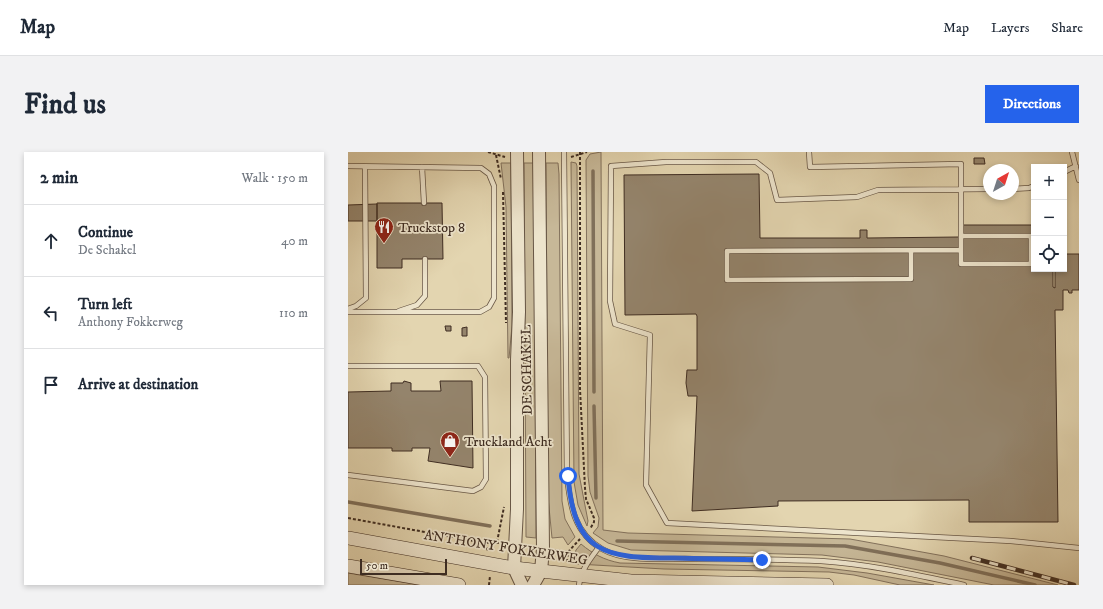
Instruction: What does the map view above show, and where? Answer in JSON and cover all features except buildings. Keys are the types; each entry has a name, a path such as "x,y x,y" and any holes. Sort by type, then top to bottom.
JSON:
{"main road":[{"name":"ANTHONY FOKKERWEG","path":"348,538 514,568 541,571 580,580 827,585"},
{"path":"348,566 459,585"}],"street":[{"name":"DE SCHAKEL","path":"517,152 519,312 517,360 517,509 514,568 522,585"},
{"name":"DE SCHAKEL","path":"533,585 541,571 543,541 539,152"}],"lane":[{"path":"809,152 810,167 961,164 961,236 961,250 961,264 1031,264 1031,236 961,236"},
{"path":"1072,152 1079,180"},
{"name":"ANTHONY FOKKERWEG","path":"564,155 568,476 572,513 584,534 599,547 612,554 628,557 836,563 896,571 964,585"},
{"path":"983,189 878,190 857,197 777,200 770,173 756,162 666,162 611,166 610,301 615,324 650,335 646,485 666,523 1004,541 1079,548"},
{"path":"1075,164 1079,171"},
{"path":"1067,170 1075,164"},
{"path":"348,166 480,168 489,174 494,186 494,298 489,307 480,312 348,312"},
{"path":"348,309 356,306 366,298 365,167"},
{"path":"422,167 424,203"},
{"path":"1019,189 1031,187"},
{"path":"911,251 912,278 728,280 727,251 961,250"},
{"path":"395,312 417,305 425,296 425,259"},
{"path":"348,366 478,366 485,376 486,479 481,487 473,491 348,475"},
{"path":"580,580 590,559 599,547"}],"path":[{"path":"564,155 587,152"},
{"path":"580,154 580,389 586,500"},
{"name":"ANTHONY FOKKERWEG","path":"348,518 486,542"}],"shaded area":[{"path":"601,152 603,530 628,533 850,539 944,556 1058,585 994,585 878,562 822,555 631,550 608,543 593,533 598,527 599,518 590,492 588,476 586,160 590,154"},
{"path":"571,162 576,163 577,166 579,474 588,521 587,526 578,505 574,482"},
{"path":"501,163 511,163 512,326 509,358 506,207"},
{"path":"524,163 534,163 536,538 526,537"},
{"path":"546,163 558,163 559,174 562,501 565,519 575,537 568,545 563,537 552,538 548,497"},
{"path":"581,544 599,556 620,563 818,567 867,573 934,585 900,585 854,575 829,572 664,569 577,564 577,557 574,557 576,550"},
{"path":"348,573 419,585 348,585"}],"waterway":[{"path":"593,171 594,392"},
{"path":"594,406 596,498"},
{"path":"348,502 490,526"},
{"path":"617,541 845,546 940,563 1035,585"}],"railway":[{"path":"972,558 1074,585"}],"place":[{"name":"Truckstop 8","path":"384,244"},
{"name":"Truckland Acht","path":"450,458"}],"route":[{"path":"568,476 572,513 580,529 597,546 612,554 628,557 762,560"}]}
